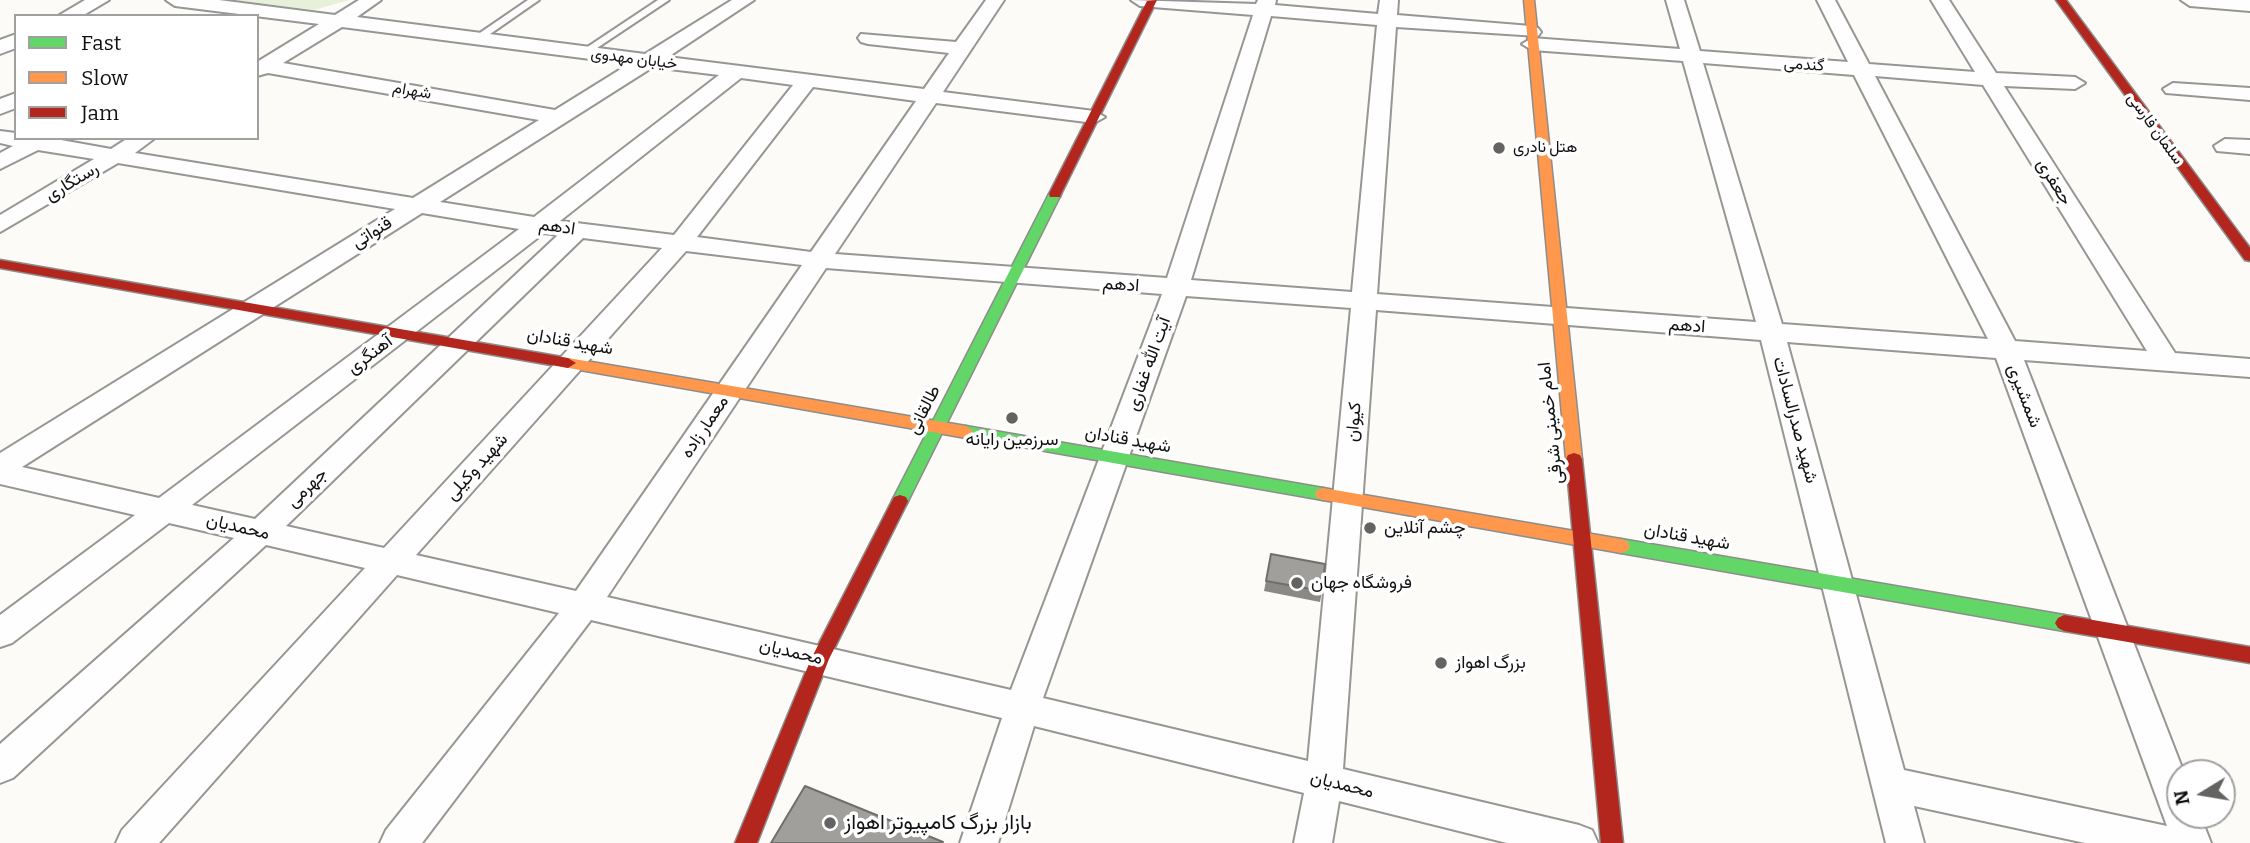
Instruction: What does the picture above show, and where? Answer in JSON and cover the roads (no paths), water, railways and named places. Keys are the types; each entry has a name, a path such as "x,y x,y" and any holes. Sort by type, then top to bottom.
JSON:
{"street":[{"path":"71,14 100,0"},
{"name":"خیابان مهدوی","path":"175,0 261,14 477,38 1094,117"},
{"path":"260,68 372,0"},
{"name":"قنواتی","path":"0,467 745,0"},
{"name":"معمار زاده","path":"399,843 584,605 995,0"},
{"name":"گندمی","path":"1149,0 1388,10 1532,38 1690,56 2076,83"},
{"name":"طالقانی","path":"746,843 820,659 1094,117 1149,0"},
{"name":"امام خمینی شرقی","path":"1529,0 1612,843"},
{"name":"شهید صدرالسادات","path":"1675,0 1772,333 1905,843"},
{"name":"شمشیری","path":"1826,0 2007,351 2166,773"},
{"name":"جعفری","path":"1940,0 2168,364"},
{"name":"سلمان فارسی","path":"2062,0 2250,257"},
{"path":"2190,0 2250,5"},
{"path":"181,14 201,3"},
{"name":"آیت الله غفاری","path":"979,843 1022,708 1177,289 1265,5"},
{"name":"کیوان","path":"1313,843 1324,781 1388,10"},
{"path":"868,38 962,48"},
{"name":"شهرام","path":"260,68 560,117"},
{"name":"آهنگری","path":"0,634 401,332 736,72"},
{"name":"شهید وکیلی","path":"135,843 679,244 807,81"},
{"path":"2173,89 2250,94"},
{"path":"0,162 39,140"},
{"name":"ادهم","path":"39,140 538,225 818,260 1013,277 2250,368"},
{"name":"رستگاری","path":"0,225 141,140"},
{"path":"2225,146 2250,147"},
{"name":"جهرمی","path":"0,767 261,532 577,230"},
{"name":"شهید قنادان","path":"0,264 2250,655"},
{"name":"محمدیان","path":"0,473 820,659 1579,843"},
{"path":"1889,784 2166,843"}],"lane":[{"path":"477,38 534,0"},
{"path":"585,52 664,0"}],"place":[{"name":"هتل نادری","path":"1499,148"},
{"name":"سرزمین رایانه","path":"1012,418"},
{"name":"چشم آنلاین","path":"1370,528"},
{"name":"فروشگاه جهان","path":"1297,583"},
{"name":"بزرگ اهواز","path":"1441,663"},
{"name":"بازار بزرگ کامپیوتر اهواز","path":"830,823"}]}
